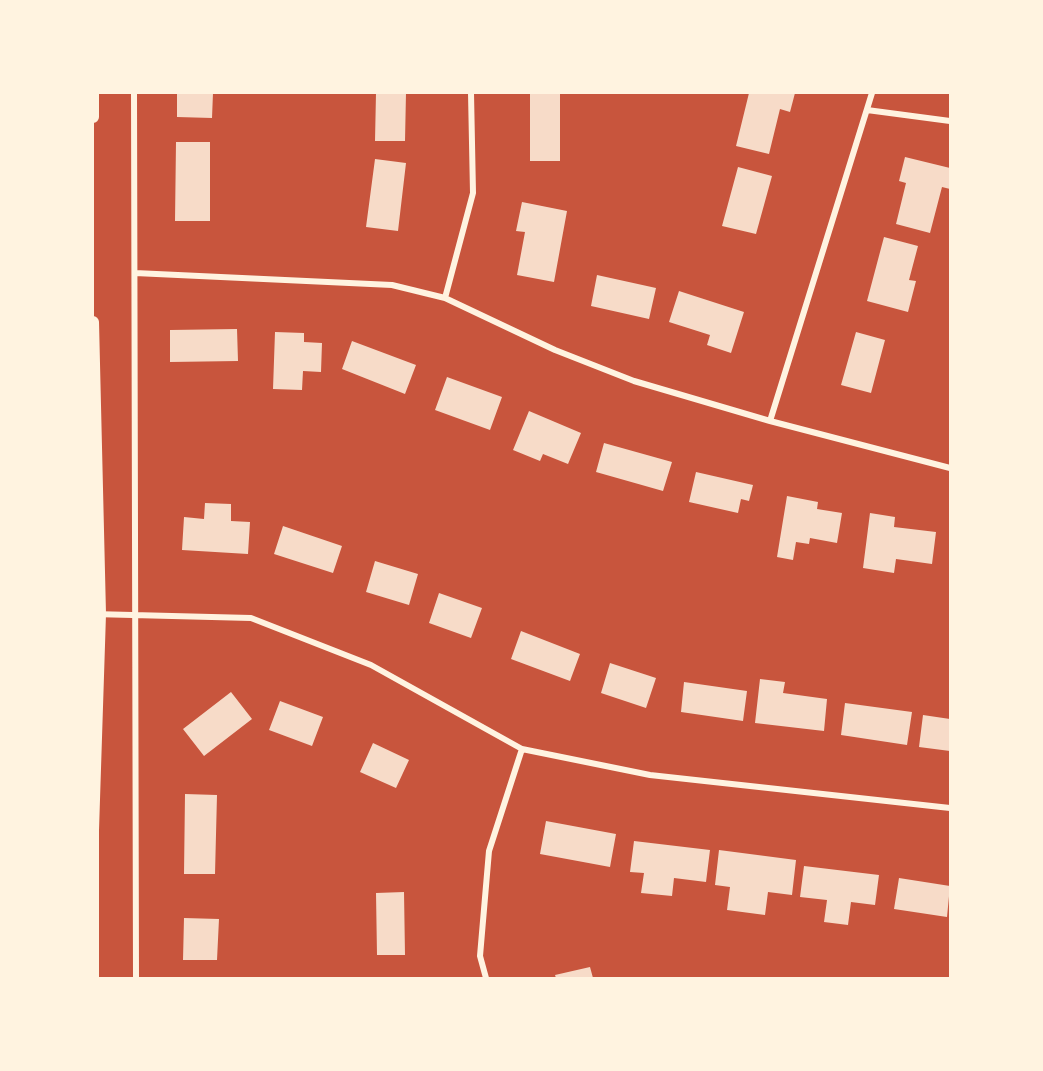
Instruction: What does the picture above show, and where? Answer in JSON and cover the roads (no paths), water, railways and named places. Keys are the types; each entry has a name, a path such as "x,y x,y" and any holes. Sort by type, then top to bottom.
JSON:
{"main road":[{"path":"93,93 93,117"},
{"path":"93,322 97,614 93,978"}],"street":[{"path":"134,93 136,978"},
{"path":"445,298 472,193 471,93"},
{"path":"770,421 872,93"},
{"path":"867,110 950,121"},
{"path":"135,273 392,285 445,298 555,350 634,381 770,421 950,468"},
{"path":"97,614 250,618 371,665 522,749 650,775 950,808"},
{"path":"486,978 480,956 489,851 522,749"}]}
